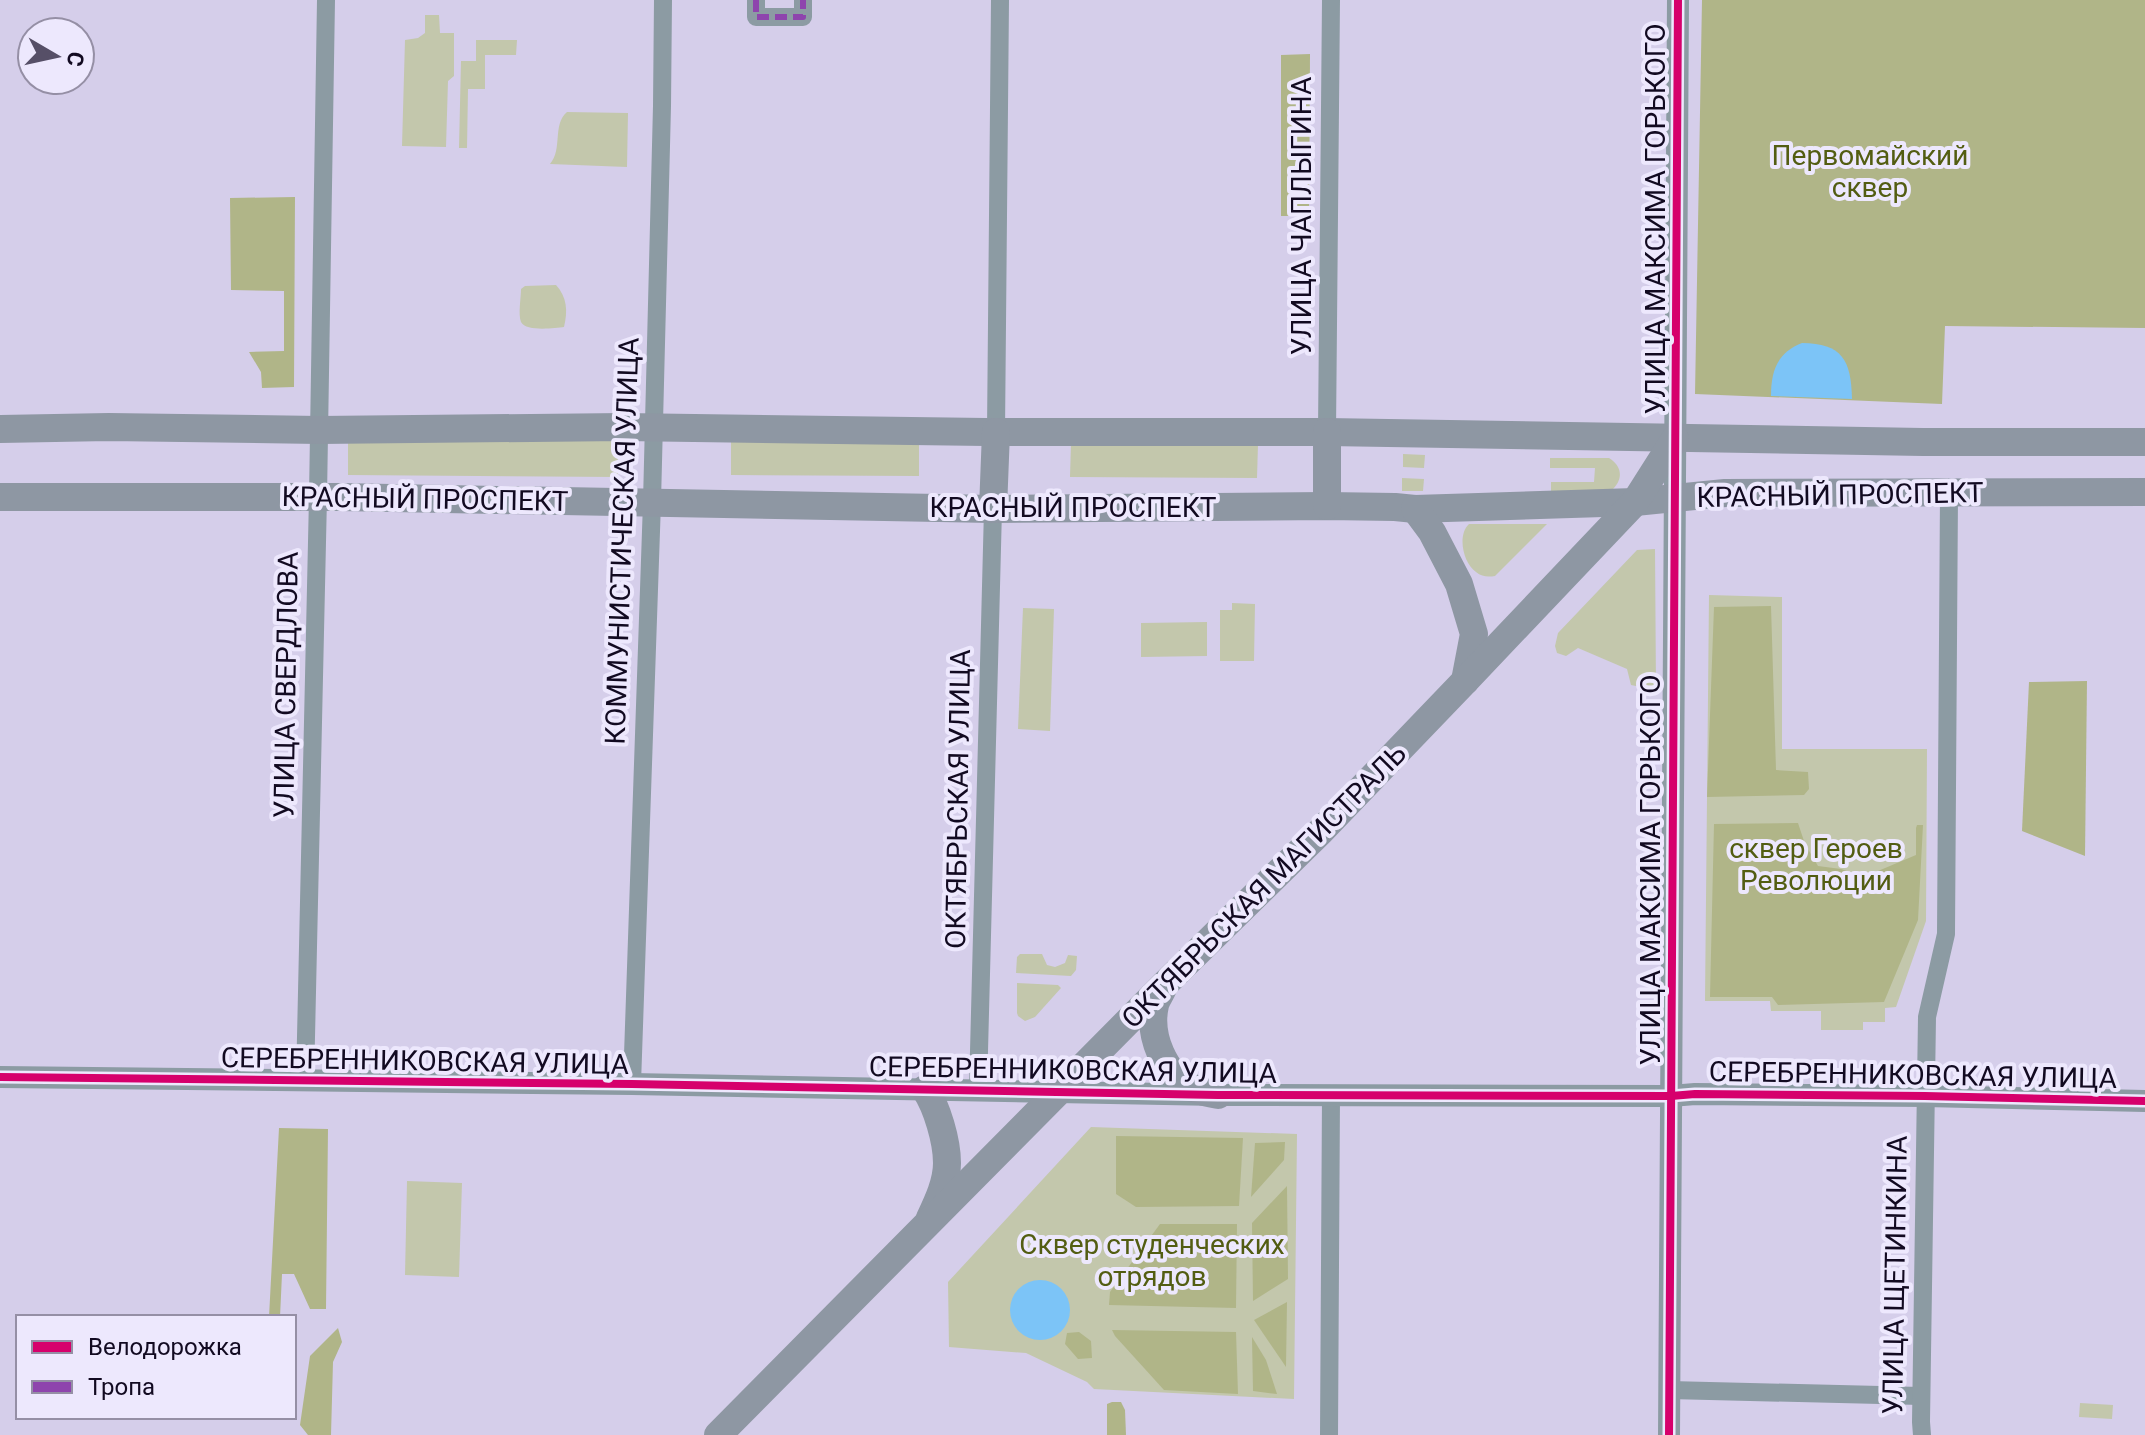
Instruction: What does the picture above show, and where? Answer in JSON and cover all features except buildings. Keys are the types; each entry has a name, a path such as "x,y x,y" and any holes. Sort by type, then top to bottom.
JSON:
{"main road":[{"name":"КРАСНЫЙ ПРОСПЕКТ","path":"0,429 654,427 2145,442"},
{"path":"993,509 996,432"},
{"path":"1327,432 1327,506"},
{"name":"ОКТЯБРЬСКАЯ МАГИСТРАЛЬ","path":"718,1435 1320,832 1635,502 1675,439"},
{"name":"КРАСНЫЙ ПРОСПЕКТ","path":"0,497 318,497 993,509 1327,506 1415,509 1635,502 1725,493 2145,492"},
{"path":"1415,509 1432,532 1459,584 1474,634 1465,681"},
{"path":"1165,984 1155,1004 1153,1027 1160,1054 1175,1074 1192,1088 1218,1095"},
{"path":"925,1089 934,1104 947,1163 941,1193 925,1228"}],"street":[{"name":"УЛИЦА СВЕРДЛОВА","path":"305,1082 326,0"},
{"name":"КОММУНИСТИЧЕСКАЯ УЛИЦА","path":"632,1084 652,502 663,0"},
{"path":"756,0 756,17 803,17 803,0"},
{"path":"996,432 1000,0"},
{"name":"УЛИЦА ЧАПЛЫГИНА","path":"1327,432 1331,0"},
{"name":"УЛИЦА МАКСИМА ГОРЬКОГО","path":"1669,1435 1678,0"},
{"name":"УЛИЦА ЩЕТИНКИНА","path":"1922,1435 1927,1017 1946,934 1949,494"},
{"name":"ОКТЯБРЬСКАЯ УЛИЦА","path":"978,1090 993,509"},
{"name":"СЕРЕБРЕННИКОВСКАЯ УЛИЦА","path":"0,1077 1218,1095 1695,1094 2145,1101"},
{"path":"1329,1435 1331,1095"},
{"path":"1669,1390 1921,1396"}],"green space":[{"name":"Первомайский сквер","path":"1702,0 2145,0 2145,328 1945,326 1942,404 1695,394"},
{"path":"425,15 439,15 440,33 454,33 454,76 448,81 446,147 402,146 405,40 418,38 425,33"},
{"path":"476,40 517,40 516,55 485,55 485,89 468,89 467,148 459,148 461,61 476,61"},
{"path":"1310,54 1309,216 1281,216 1281,55"},
{"path":"567,112 628,113 627,167 550,164 556,151 562,117"},
{"path":"295,197 294,387 262,388 261,372 249,352 284,351 284,291 231,290 230,198"},
{"path":"556,285 566,304 564,327 541,329 524,325 520,315 521,289 525,286"},
{"path":"348,437 618,439 618,477 348,475"},
{"path":"731,439 919,441 919,476 731,475"},
{"path":"1071,443 1258,444 1257,478 1070,477"},
{"path":"1403,454 1425,455 1424,468 1403,467"},
{"path":"1550,458 1609,458 1619,469 1620,477 1612,490 1551,493 1551,482 1594,482 1595,468 1550,468"},
{"path":"1402,478 1424,479 1423,491 1402,491"},
{"path":"1469,524 1547,524 1495,576 1483,576 1471,568 1465,556 1463,535"},
{"path":"1655,549 1656,690 1631,685 1627,669 1578,648 1566,656 1557,653 1558,633 1637,550"},
{"name":"сквер Героев Революции","path":"1709,595 1782,597 1782,749 1927,749 1926,921 1896,1007 1885,1008 1885,1022 1863,1022 1863,1030 1821,1030 1821,1011 1771,1011 1770,1001 1705,1001"},
{"path":"1232,603 1255,604 1254,661 1220,661 1220,610 1232,610"},
{"path":"1771,606 1776,770 1808,772 1809,789 1804,795 1707,797 1714,607"},
{"path":"1023,608 1054,609 1050,731 1018,729"},
{"path":"1207,622 1207,656 1141,657 1141,623"},
{"path":"2087,681 2085,856 2022,831 2029,682"},
{"path":"1798,823 1805,844 1818,866 1855,874 1878,871 1916,855 1916,828 1923,825 1918,920 1884,1002 1778,1005 1772,997 1710,997 1714,824"},
{"path":"1020,954 1042,954 1047,965 1055,967 1065,963 1068,955 1077,956 1076,970 1071,976 1016,973"},
{"path":"1017,983 1058,985 1061,988 1035,1017 1025,1021 1017,1013"},
{"name":"Сквер студенческих отрядов","path":"1091,1127 1297,1134 1294,1399 1094,1389 1087,1382 1026,1353 949,1347 948,1282"},
{"path":"279,1128 328,1129 326,1309 310,1309 294,1274 282,1274 280,1315 269,1315"},
{"path":"1116,1136 1243,1138 1239,1206 1136,1207 1116,1194"},
{"path":"1285,1142 1284,1160 1251,1197 1255,1143"},
{"path":"407,1181 462,1183 459,1277 405,1275"},
{"path":"1287,1186 1288,1279 1253,1301 1252,1223"},
{"path":"1160,1224 1237,1224 1236,1308 1109,1305 1110,1292"},
{"path":"1287,1302 1286,1367 1254,1320"},
{"path":"338,1328 342,1342 333,1362 331,1435 308,1435 300,1425 310,1356"},
{"path":"1112,1330 1236,1332 1238,1394 1164,1390"},
{"path":"1079,1332 1091,1341 1092,1358 1078,1359 1065,1344 1067,1333"},
{"path":"1252,1337 1266,1360 1277,1394 1253,1391"},
{"path":"1121,1402 1125,1410 1126,1435 1107,1435 1107,1404"},
{"path":"2080,1403 2113,1405 2112,1419 2079,1417"}],"water":[{"path":"1802,343 1827,347 1842,356 1849,374 1852,399 1771,396 1777,364 1787,352"},
{"path":"1040,1280 1051,1282 1061,1289 1068,1299 1068,1321 1061,1331 1051,1338 1040,1340 1029,1338 1019,1331 1012,1321 1010,1310 1012,1299 1019,1289 1029,1282"}],"tram line":[{"path":"0,1082 1218,1100 1695,1099 2145,1107"}],"marked path":[{"path":"756,0 756,17 803,17 803,0"}],"cycle path":[{"path":"1669,1435 1678,0"},
{"path":"0,1077 1218,1095 1695,1094 2145,1101"}]}
